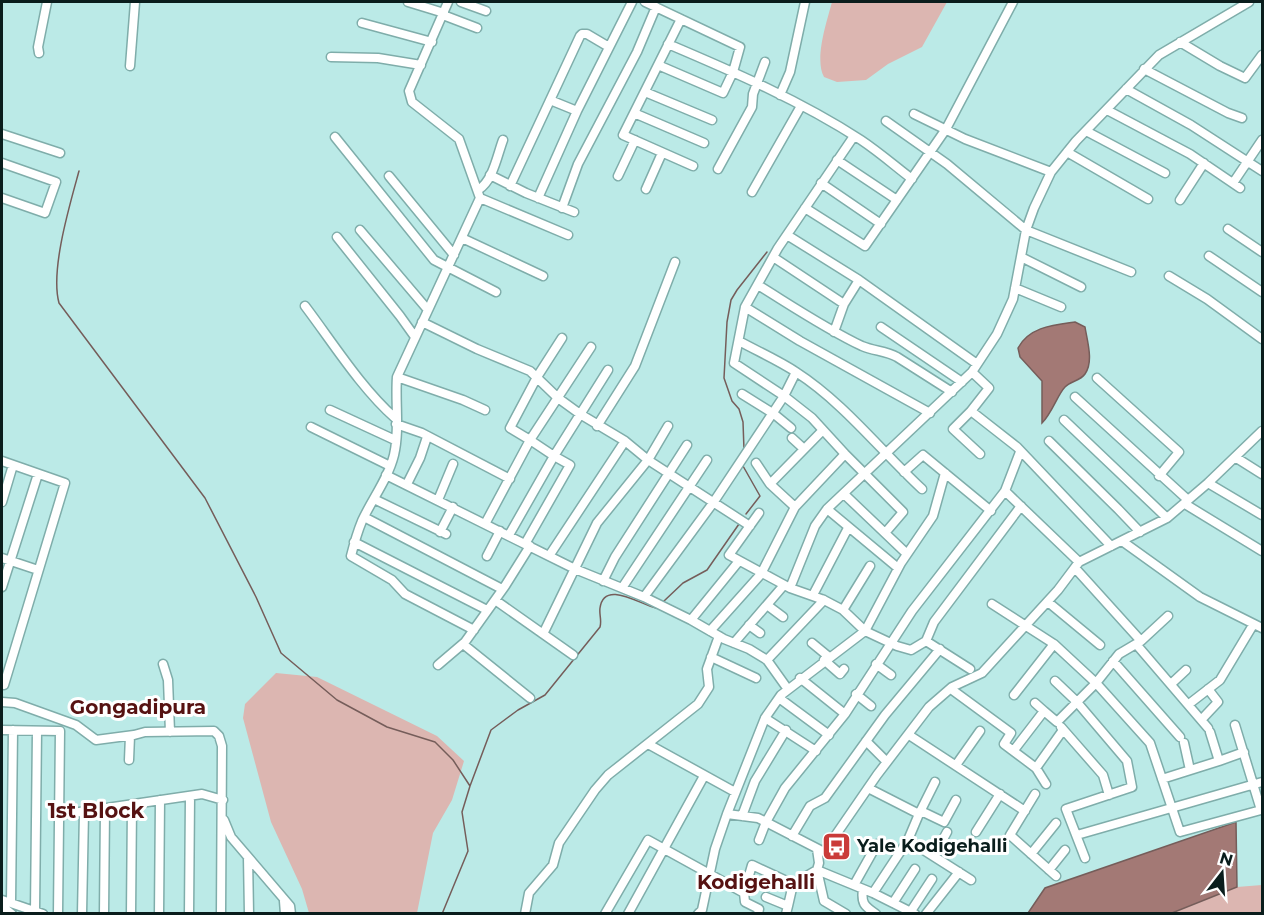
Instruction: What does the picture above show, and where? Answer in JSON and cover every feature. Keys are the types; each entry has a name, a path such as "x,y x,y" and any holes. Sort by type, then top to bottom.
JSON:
{"street":[{"path":"39,53 38,47 47,2"},
{"path":"130,66 135,2"},
{"path":"408,2 477,28"},
{"path":"448,2 409,91 412,102 459,139 479,194 568,235"},
{"path":"461,2 486,11"},
{"path":"538,198 576,111 632,2"},
{"path":"645,2 740,47 733,72 723,93 658,65"},
{"path":"780,95 790,72 805,2"},
{"path":"805,208 865,246 946,129 1013,2"},
{"path":"734,643 787,586 815,526 827,509 952,392 978,364 997,334 1013,299 1026,231 1051,172 1067,152 1158,55 1249,2"},
{"path":"562,208 578,164 637,52 656,7"},
{"path":"681,19 623,135 693,166"},
{"path":"362,22 432,42"},
{"path":"510,186 582,34 587,34 609,47"},
{"path":"1180,42 1245,78 1263,55"},
{"path":"668,44 733,72 801,106 854,136 912,178"},
{"path":"331,57 378,58 421,65"},
{"path":"718,169 752,107 765,62"},
{"path":"1144,69 1242,118"},
{"path":"1126,89 1191,125 1263,171"},
{"path":"645,92 712,120"},
{"path":"550,100 576,111"},
{"path":"752,192 801,106"},
{"path":"1107,110 1190,154 1237,185 1263,140"},
{"path":"634,113 704,143"},
{"path":"914,114 1005,155 1051,172"},
{"path":"886,121 977,188 1026,231 1131,272"},
{"path":"1086,131 1165,173"},
{"path":"2,134 60,153"},
{"path":"854,136 787,235 745,307 734,363 784,396 812,418 903,512 885,533"},
{"path":"335,137 434,260 496,292"},
{"path":"474,630 405,594 392,580 351,556 363,520 394,454 397,377 462,238 479,194 490,175 502,140"},
{"path":"618,176 635,140"},
{"path":"1067,152 1148,199"},
{"path":"646,189 662,153"},
{"path":"837,160 897,200"},
{"path":"2,163 56,182 45,213 2,198"},
{"path":"1180,200 1204,163"},
{"path":"490,175 510,186 574,212"},
{"path":"389,176 454,255"},
{"path":"821,183 881,224"},
{"path":"1228,229 1263,252"},
{"path":"360,230 428,310"},
{"path":"787,235 859,280 978,364"},
{"path":"338,237 415,337"},
{"path":"462,238 543,276"},
{"path":"1209,256 1263,292"},
{"path":"773,257 844,304"},
{"path":"1021,257 1081,287"},
{"path":"597,426 635,366 675,262"},
{"path":"1168,276 1207,299 1263,339"},
{"path":"834,332 844,304 859,280"},
{"path":"758,285 834,332 866,348 889,353 952,392"},
{"path":"1015,288 1061,307"},
{"path":"305,306 364,384 396,421 510,479"},
{"path":"745,307 930,413"},
{"path":"422,322 477,349 530,370 558,398 580,414 625,441 648,460 750,526"},
{"path":"881,327 962,382"},
{"path":"438,665 463,644 495,600 570,465 510,428 537,377 562,338"},
{"path":"739,342 796,372 844,410 922,489"},
{"path":"485,524 530,440 591,347"},
{"path":"487,556 505,533 608,370"},
{"path":"644,597 713,503 774,414 796,372"},
{"path":"972,372 989,388 953,429 980,454"},
{"path":"397,377 485,410"},
{"path":"1097,378 1179,452 1160,476"},
{"path":"742,394 774,414 791,428"},
{"path":"1075,397 1186,502 1263,551"},
{"path":"330,410 395,440"},
{"path":"971,411 1017,447 1111,546"},
{"path":"1064,420 1167,518"},
{"path":"543,634 597,523 648,460 668,426"},
{"path":"311,427 390,466"},
{"path":"770,484 823,430"},
{"path":"727,814 758,818 824,852 887,762 930,707 951,689 982,673 1048,602 1077,565 1167,518 1263,431"},
{"path":"407,484 420,459 427,437"},
{"path":"792,438 804,449"},
{"path":"549,556 625,441"},
{"path":"1049,441 1140,532"},
{"path":"603,581 615,557 687,445"},
{"path":"759,840 785,788 845,714 912,611 1005,491 1020,452"},
{"path":"710,631 761,574 795,507 845,454"},
{"path":"904,472 923,455 991,511"},
{"path":"1235,457 1263,474"},
{"path":"622,588 708,460"},
{"path":"2,461 64,483 4,685"},
{"path":"756,463 770,484 795,507"},
{"path":"438,500 453,464"},
{"path":"2,502 13,465"},
{"path":"698,914 702,910 715,849 765,718 788,688 865,631 898,568 933,516 945,473"},
{"path":"2,587 5,560 38,474"},
{"path":"386,475 575,569 644,597 749,649 767,660 788,688"},
{"path":"1208,483 1263,516"},
{"path":"1005,491 1077,565 1171,684 1202,719 1209,730 1219,761"},
{"path":"844,494 907,554"},
{"path":"374,499 443,533 453,507"},
{"path":"759,513 729,555 761,574 843,610 865,631 911,650 926,641 934,622 1021,506"},
{"path":"827,509 898,568"},
{"path":"363,520 502,589"},
{"path":"813,595 848,528"},
{"path":"1122,541 1200,597 1263,628"},
{"path":"354,542 487,610"},
{"path":"5,560 38,570"},
{"path":"691,620 739,561"},
{"path":"843,610 870,566"},
{"path":"495,600 573,655"},
{"path":"767,660 824,600"},
{"path":"1048,602 1100,645"},
{"path":"992,604 1054,644 1096,683 1150,743 1180,832 1261,810 1258,784 1235,725"},
{"path":"767,605 783,617"},
{"path":"1057,722 1096,683 1113,661 1168,616"},
{"path":"1189,704 1220,680 1254,625"},
{"path":"749,626 760,633"},
{"path":"525,914 529,893 553,865 559,843 595,790 608,775 698,704 709,687 707,669 719,636"},
{"path":"926,641 970,669"},
{"path":"812,643 840,674 844,669"},
{"path":"463,644 530,698"},
{"path":"1014,694 1054,644"},
{"path":"792,836 810,806 825,798 885,715 940,649"},
{"path":"711,657 756,678"},
{"path":"1113,661 1182,740 1190,770"},
{"path":"163,664 168,680 170,732"},
{"path":"876,664 891,675"},
{"path":"1171,684 1186,670"},
{"path":"800,678 845,714"},
{"path":"1055,681 1076,701 1127,761 1132,787 1066,809 1085,858"},
{"path":"951,689 1011,733 1004,744 1036,768 1046,784"},
{"path":"1202,719 1218,702 1208,690"},
{"path":"856,694 871,706"},
{"path":"779,698 829,735"},
{"path":"2,702 15,703 76,725 96,740 145,732 214,731 219,736 222,746 221,914"},
{"path":"1035,703 1057,722 1090,757 1103,775 1109,795"},
{"path":"1014,750 1044,711"},
{"path":"765,718 816,751"},
{"path":"2,730 60,730 58,914"},
{"path":"12,914 5,903 13,730"},
{"path":"742,816 755,781 786,730"},
{"path":"1036,768 1063,730"},
{"path":"5,903 39,912 37,731"},
{"path":"956,765 980,731"},
{"path":"909,735 1025,811"},
{"path":"129,760 130,736"},
{"path":"866,741 887,762"},
{"path":"648,744 735,792"},
{"path":"1162,779 1244,752"},
{"path":"628,914 704,776"},
{"path":"873,893 908,840 935,782"},
{"path":"1077,835 1258,784"},
{"path":"868,788 944,822 956,800"},
{"path":"59,815 202,794 223,800"},
{"path":"976,832 1000,794"},
{"path":"1035,794 1010,836 1053,873 1065,850"},
{"path":"189,914 190,796"},
{"path":"159,914 160,800"},
{"path":"131,914 132,804"},
{"path":"104,914 105,808"},
{"path":"82,914 84,812"},
{"path":"223,817 231,837 290,906 291,914"},
{"path":"1031,854 1056,823"},
{"path":"934,856 947,832"},
{"path":"605,914 648,840 744,893"},
{"path":"908,840 971,880"},
{"path":"854,885 877,844"},
{"path":"817,849 819,863 817,870 824,901 846,914"},
{"path":"248,857 249,914"},
{"path":"758,914 759,909 746,902 744,893 753,865 793,884"},
{"path":"893,903 915,869"},
{"path":"817,870 913,912 932,879"},
{"path":"766,897 787,910 793,884 817,870"},
{"path":"926,914 959,872"},
{"path":"863,889 861,900 864,906 876,914"},
{"path":"284,901 285,914"}],"shaded area":[{"path":"832,2 947,2 922,47 888,64 866,80 837,82 824,77 820,60 822,40"},
{"path":"1075,322 1085,327 1089,351 1088,369 1078,380 1065,387 1042,423 1042,381 1020,357 1018,348 1035,331"},
{"path":"276,673 317,677 437,736 464,761 452,800 433,833 417,913 309,913 302,889 271,822 243,718 245,704"},
{"path":"1236,822 1237,887 1172,913 1028,913 1045,888"},
{"path":"1262,885 1262,913 1172,913 1237,887"}],"waterway":[{"path":"79,171 59,255 57,273 59,303 205,498 256,597 281,653 337,700 387,727 435,742 453,760 470,786"},
{"path":"744,450 743,422 724,378 727,322 731,300 767,252"},
{"path":"743,466 760,496 746,514"},
{"path":"664,601 683,583 707,570 739,524"},
{"path":"442,914 468,851 462,812 491,730 518,710 545,695 600,627 600,608 608,595 624,596 656,608"}],"place":[{"name":"Yale Kodigehalli","path":"836,846"}],"district":[{"name":"Gongadipura","path":"138,707"},
{"name":"1st Block","path":"96,810"},
{"name":"Kodigehalli","path":"756,882"}]}
